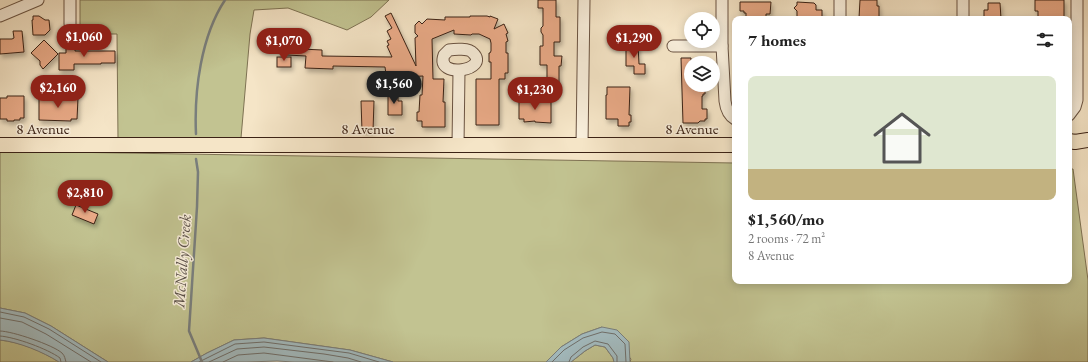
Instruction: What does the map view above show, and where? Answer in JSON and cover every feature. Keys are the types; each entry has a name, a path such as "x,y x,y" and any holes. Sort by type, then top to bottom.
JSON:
{"main road":[{"path":"1072,142 1088,140"},
{"name":"8 Avenue","path":"0,145 732,145"},
{"path":"1072,149 1088,150"}],"street":[{"path":"0,16 38,0"},
{"path":"70,0 70,24"},
{"path":"582,145 584,0"},
{"path":"722,0 722,46 725,101 727,110 732,117"},
{"path":"840,0 840,16"},
{"path":"963,0 963,16"},
{"path":"1072,111 1077,100 1077,0"},
{"path":"673,46 722,46"},
{"path":"458,145 459,70"}],"green space":[{"path":"80,0 389,0 371,17 347,30 288,8 254,10 250,34 241,138 118,139 117,34 80,34"},
{"path":"0,151 732,163 732,284 1072,284 1073,169 1088,280 1088,362 630,362 631,359 602,327 582,334 561,347 546,362 393,362 350,350 264,338 234,340 191,362 108,362 51,326 25,313 0,308"},
{"path":"0,340 31,348 59,362 0,362"},
{"path":"595,345 605,347 613,358 614,362 571,362 585,351"}],"water":[{"path":"0,308 25,313 51,326 108,362 59,362 31,348 0,340"},
{"path":"602,327 617,330 629,342 630,362 614,362 613,358 605,347 595,345 571,362 546,362 561,347 582,334"},
{"path":"264,338 350,350 393,362 191,362 234,340"}],"building":[{"path":"538,0 556,0 556,17 560,17 560,42 554,42 554,56 562,56 561,66 559,66 559,85 547,85 547,65 540,65 540,46 543,46 543,35 541,28 543,26 543,8 538,8"},
{"path":"860,0 877,0 877,6 879,6 879,16 859,16"},
{"path":"1035,0 1064,0 1064,16 1038,16 1038,11 1035,11"},
{"path":"740,2 771,2 770,14 766,14 766,16 746,16 744,11 740,11"},
{"path":"797,2 814,3 816,5 816,10 822,10 822,16 797,16 797,11 794,8 797,5"},
{"path":"988,3 1000,3 1001,16 984,16 984,10 988,10"},
{"path":"391,13 416,66 415,38 418,36 415,33 415,25 419,21 422,24 427,19 445,20 445,17 490,16 498,19 494,29 504,24 508,33 506,34 508,41 506,42 506,53 508,53 508,73 505,73 505,79 499,79 499,125 476,125 476,79 491,79 491,62 489,62 489,53 491,51 490,39 479,34 454,34 454,30 432,39 433,79 444,79 443,102 445,102 445,127 422,127 422,121 417,121 420,95 422,95 423,76 404,77 404,79 387,82 385,67 333,66 333,69 305,68 306,56 287,55 287,43 283,43 283,32 301,32 301,49 322,50 322,56 392,57 387,46 389,45 387,41 391,39 387,31 392,28 385,16"},
{"path":"33,16 39,16 45,20 49,20 50,30 45,35 33,35"},
{"path":"13,31 22,31 24,52 0,54 0,39 14,38"},
{"path":"44,40 58,54 43,69 40,65 40,61 31,53"},
{"path":"626,45 638,45 639,64 645,64 645,74 634,74 634,66 626,66"},
{"path":"66,46 75,46 75,51 115,51 115,63 74,64 74,70 59,70 59,53 66,53"},
{"path":"277,57 291,57 291,67 277,67"},
{"path":"681,58 684,58 684,92 705,92 702,96 702,109 707,109 707,119 705,119 705,121 700,121 698,123 683,123"},
{"path":"607,87 630,87 629,115 631,115 631,122 629,122 629,126 618,126 618,119 606,119"},
{"path":"388,94 398,94 398,101 402,101 402,115 388,115"},
{"path":"7,96 24,96 24,118 14,121 0,119 0,98 7,98"},
{"path":"39,97 78,98 77,119 71,119 71,121 39,120"},
{"path":"519,100 548,100 548,102 551,102 551,123 535,121 524,122 524,119 519,119"},
{"path":"361,101 374,101 373,131 362,131"},
{"path":"76,205 98,214 94,224 72,215"}],"waterway":[{"name":"McNally Creek","path":"196,134 196,100 201,64 210,30 225,0"},
{"name":"McNally Creek","path":"196,159 198,172 197,207 189,331 202,362"}]}
